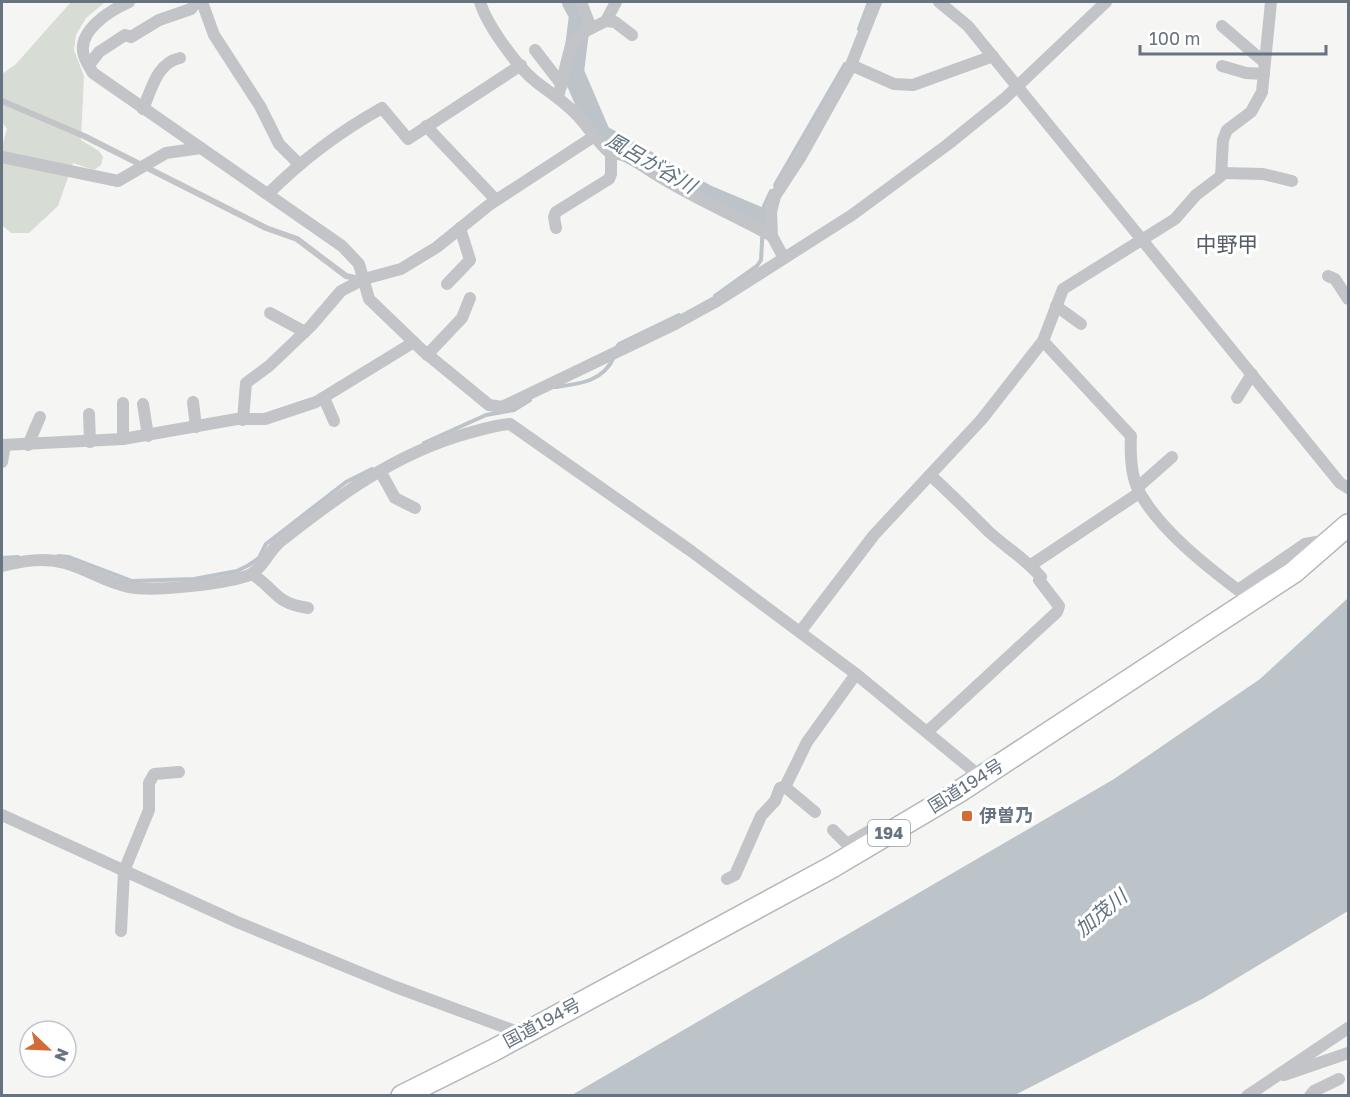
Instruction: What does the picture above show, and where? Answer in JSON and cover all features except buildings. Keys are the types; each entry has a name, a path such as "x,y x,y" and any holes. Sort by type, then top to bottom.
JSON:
{"highway":[{"name":"国道194号","path":"402,1095 523,1034 832,867 981,777 1294,572 1348,525"}],"street":[{"path":"129,2 111,10 97,22 85,39 83,54 93,73 342,246 359,264 369,299 427,355 489,405 502,408 533,390 717,302 852,215 947,145 1017,86 1106,2"},
{"path":"89,66 110,43 125,35 131,37 159,20 191,9 196,2"},
{"path":"202,2 214,35 260,106 279,144 299,164"},
{"path":"480,2 485,17 535,81 560,91"},
{"path":"581,2 591,28"},
{"path":"606,21 616,2"},
{"path":"784,258 772,236 771,212 775,196 800,158 851,65 876,2"},
{"path":"939,2 968,26 1340,483 1348,488"},
{"path":"1222,173 1223,140 1227,130 1242,120 1258,103 1262,92 1271,2"},
{"path":"560,91 571,45 591,28 606,21 615,22 632,35"},
{"path":"1222,26 1264,68"},
{"path":"535,50 560,91 586,124 593,137 611,154 609,179 556,212 554,217 556,228"},
{"path":"851,65 904,86 913,85 993,57"},
{"path":"143,109 162,66 180,58"},
{"path":"268,194 299,164 335,137 382,108 408,139 521,65"},
{"path":"1222,66 1246,73 1264,68"},
{"path":"426,126 496,200"},
{"path":"243,420 246,383 269,366 305,332 341,291 364,279 401,269 496,200 593,137"},
{"path":"2,158 118,181 166,153 201,148"},
{"path":"611,154 616,152 637,162 676,188 772,236"},
{"path":"800,632 874,535 982,419 1043,341 1063,289 1128,246 1143,240 1183,212 1196,195 1222,173 1263,174 1292,181"},
{"path":"447,284 470,260 459,228"},
{"path":"1328,276 1335,279 1348,299"},
{"path":"427,355 462,318 470,298"},
{"path":"1056,306 1081,324"},
{"path":"270,313 305,332"},
{"path":"1043,341 1131,436 1130,460 1139,490 1160,523 1238,590 1305,544 1332,540"},
{"path":"2,462 3,445 123,439 281,415 324,398 414,342"},
{"path":"1237,398 1251,374"},
{"path":"324,398 334,421"},
{"path":"193,402 196,427"},
{"path":"123,403 123,439"},
{"path":"143,404 148,436"},
{"path":"502,408 503,424"},
{"path":"89,414 90,441"},
{"path":"28,445 40,417"},
{"path":"2,566 39,560 55,561 137,588 203,584 252,574 264,563 272,547 350,487 441,441 503,424 515,427 691,551 856,674 981,777"},
{"path":"1031,565 1139,490 1172,457"},
{"path":"380,471 395,498 415,508"},
{"path":"927,732 1058,612 1059,606 1039,580 1041,578 1031,565 987,530 971,512 930,475"},
{"path":"252,574 265,582 281,602 308,608"},
{"path":"727,879 735,875 761,816 775,801 780,788 785,787 807,742 856,674"},
{"path":"121,931 124,871 149,810 148,783 154,774 179,772"},
{"path":"785,787 815,812"},
{"path":"2,815 258,931 393,986 523,1034"},
{"path":"833,830 847,844 878,826 890,832"},
{"path":"1247,1095 1348,1028"},
{"path":"1275,1078 1348,1053"},
{"path":"1310,1095 1339,1079"}],"lane":[{"path":"2,101 84,136 266,228 297,239 346,276 364,279"}],"shaded area":[{"path":"71,2 105,2 86,18 76,35 74,50 84,76 81,140 99,151 103,157 101,165 94,170 73,163 58,206 29,233 11,233 2,225 2,146 7,129 2,122 2,74 16,64"}],"water":[{"name":"加茂川","path":"1348,598 1348,911 1204,998 1015,1095 572,1095 1114,779 1260,679"}],"waterway":[{"name":"風呂が谷川","path":"573,2 580,15 573,72 600,135 707,196 764,220"},
{"path":"859,29 869,2"},
{"path":"775,185 845,64"},
{"path":"715,296 757,266 761,260 764,206 771,191"},
{"path":"617,347 679,315"},
{"path":"555,387 581,383 597,377 604,372 614,357"},
{"path":"424,443 486,415 514,410 530,400"},
{"path":"58,556 69,557 132,581 194,579 237,571 259,558 266,544 346,482 372,469"},
{"path":"2,558 18,557"}],"place":[{"name":"伊曽乃","path":"967,816"}],"district":[{"name":"中野甲","path":"1227,245"}]}
